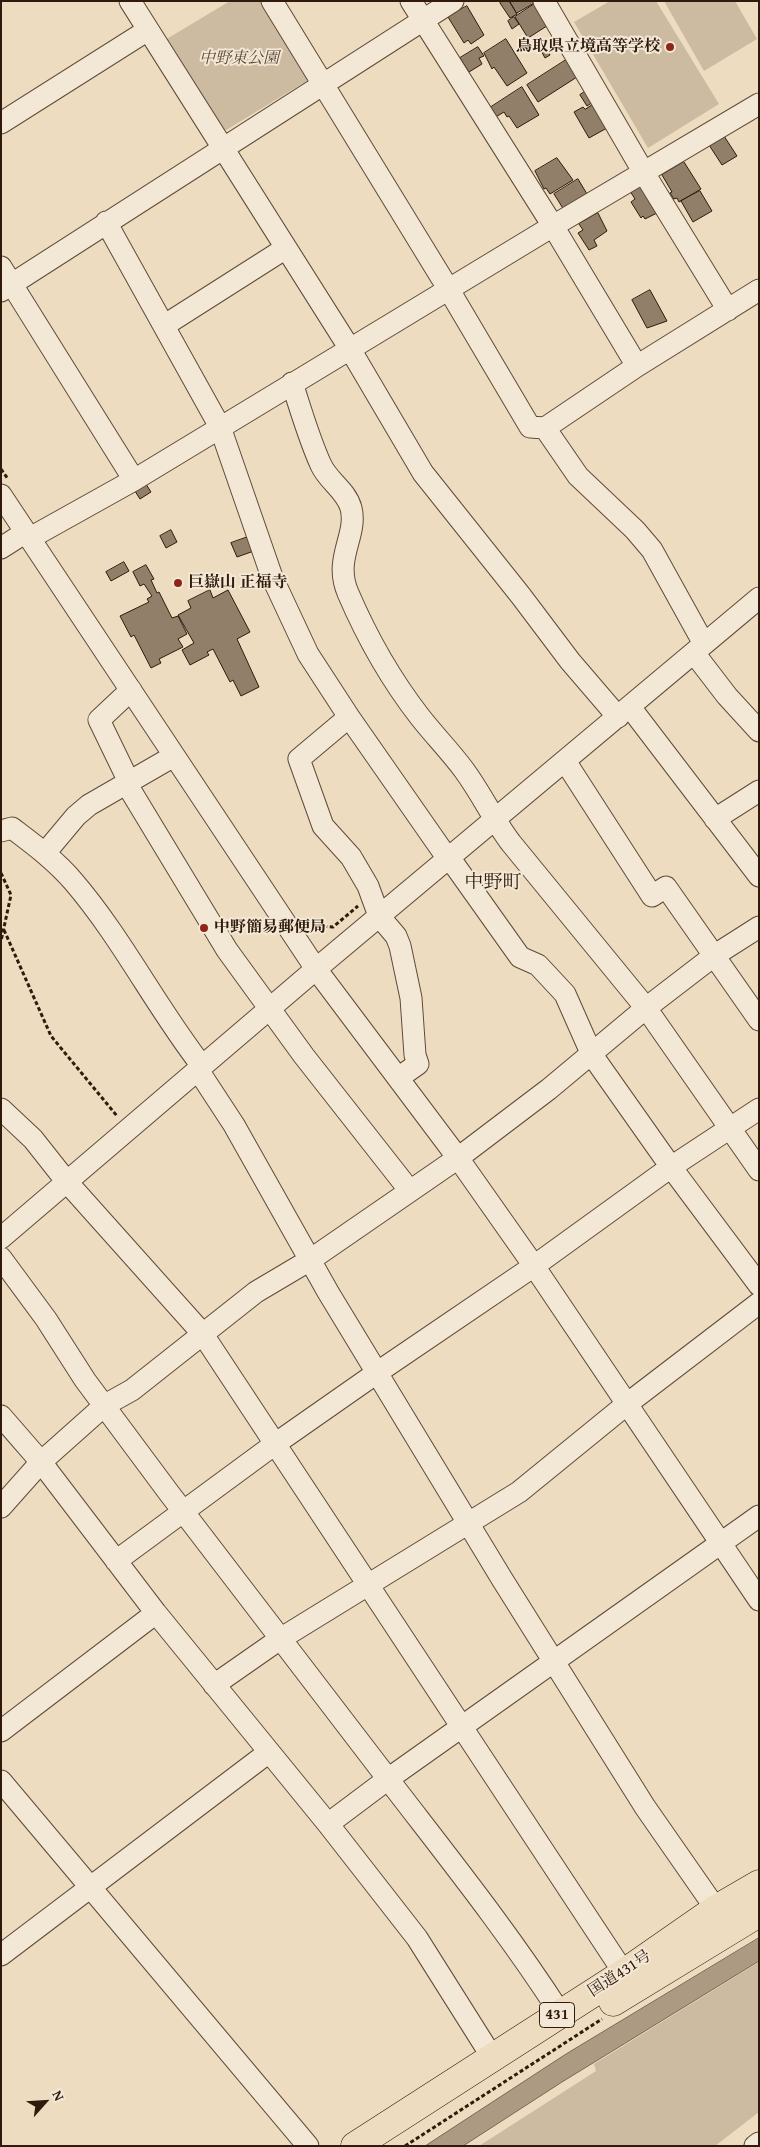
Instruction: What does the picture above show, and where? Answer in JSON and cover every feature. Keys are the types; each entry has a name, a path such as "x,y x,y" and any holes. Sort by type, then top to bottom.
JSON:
{"highway":[{"name":"国道431号","path":"355,2146 624,1973 716,1909 759,1884"},
{"name":"国道431号","path":"388,2146 500,2072 759,1913"}],"street":[{"path":"130,1 350,349 423,473 570,661 624,712 715,819 759,876"},
{"path":"272,1 449,290 530,427 545,428 637,366 759,290"},
{"path":"411,1 553,226 637,366"},
{"path":"134,480 5,280 106,222 324,85 453,1"},
{"path":"544,1 644,173 728,310"},
{"path":"1,123 148,30"},
{"path":"1,548 134,480 292,383 759,104"},
{"path":"106,222 165,325 220,427 272,577 308,654 349,717 448,860 456,867 520,957 538,965 565,994 592,1054 671,1167 759,1285"},
{"path":"165,325 286,248"},
{"path":"292,383 320,464 327,477 344,494 351,509 350,532 343,554 342,574 347,591 393,679 419,716 462,768 494,821 646,1008 759,1170"},
{"path":"545,428 578,476 635,530 652,550 699,648 727,696 759,731"},
{"path":"1,495 316,969 458,1158 534,1266 759,1600"},
{"path":"1,1238 316,969 759,598"},
{"path":"131,690 99,720 127,782 227,950 304,1056 410,1192"},
{"path":"349,717 299,759 323,826 351,858 368,886 379,916 396,936 400,946 411,998 415,1055 418,1064 398,1078"},
{"path":"45,853 76,816 127,782 174,756"},
{"path":"565,761 652,896 666,887 759,1020"},
{"path":"715,819 759,791"},
{"path":"5,825 45,853 72,880 127,955 200,1068 310,1260 554,1662 646,1807 716,1909"},
{"path":"1,1507 41,1462 105,1405 132,1390 256,1292 310,1260 458,1158 592,1054 646,1008 714,955 759,927"},
{"path":"1,1109 33,1139 67,1182 202,1333 370,1584 462,1728 624,1973"},
{"path":"116,1560 275,1444 534,1266 671,1167 759,1109"},
{"path":"1,1258 46,1319 85,1380 280,1640 498,1924 535,1974 560,2013"},
{"path":"214,1685 280,1640 519,1492 627,1404 759,1303"},
{"path":"1,1416 41,1462 156,1613 328,1824 416,1938 492,2057"},
{"path":"328,1824 759,1516"},
{"path":"1,1732 156,1613"},
{"path":"1,1955 269,1752"},
{"path":"1,1781 308,2146"},
{"path":"755,2146 759,2143"}],"path":[{"path":"1,873 11,895 1,940"},
{"path":"302,917 319,926 333,927 360,904"},
{"path":"4,930 51,1036 128,1129"},
{"path":"405,2146 608,2016"}],"green space":[{"name":"中野東公園","path":"230,1 265,1 313,77 223,132 165,40"},
{"path":"610,1 656,1 719,104 648,148 574,22"},
{"path":"664,1 735,1 757,39 704,71"},
{"path":"759,1962 759,2112 715,2146 479,2146 596,2071 594,2064"}],"shaded area":[{"path":"759,1938 759,1961 562,2082 463,2146 425,2146 566,2054"}],"building":[{"path":"509,1 517,14 510,18 500,3"},
{"path":"510,1 536,1 536,2 517,13"},
{"path":"536,3 550,24 528,38 515,17"},
{"path":"467,6 484,35 471,44 468,40 464,43 448,17"},
{"path":"514,17 519,24 512,29 508,21"},
{"path":"506,39 527,73 507,86 494,67 492,69 484,53"},
{"path":"544,44 550,55 545,58 539,47"},
{"path":"478,47 484,56 479,58 482,64 469,72 460,58"},
{"path":"566,60 577,77 538,102 527,85"},
{"path":"522,87 539,115 517,128 504,112 494,118 488,109"},
{"path":"589,89 596,100 587,106 580,95"},
{"path":"597,102 607,128 589,138 574,112 583,107 585,109"},
{"path":"724,136 737,156 722,165 709,145"},
{"path":"557,158 573,180 550,194 546,188 544,189 535,171"},
{"path":"684,162 701,189 679,202 670,193 672,192 662,175"},
{"path":"578,179 587,194 564,210 554,194"},
{"path":"640,185 657,213 645,219 643,216 641,218 631,202 635,199 630,191"},
{"path":"700,191 712,211 693,222 681,201"},
{"path":"598,213 607,231 594,240 597,246 589,250 578,233 583,230 579,224"},
{"path":"650,290 667,321 647,328 632,300"},
{"path":"144,481 151,492 140,499 133,488"},
{"path":"171,530 177,542 166,548 160,536"},
{"path":"248,537 254,551 237,557 231,543"},
{"path":"124,562 129,571 111,581 106,572"},
{"path":"146,565 154,579 151,580 157,593 159,592 172,618 178,616 187,634 178,639 183,647 159,659 161,663 151,668 134,635 131,637 120,616 149,602 147,599 152,596 144,584 140,586 133,572"},
{"path":"210,590 213,598 228,590 250,632 237,639 259,687 241,696 233,680 230,682 213,649 207,652 209,655 190,665 182,650 194,643 178,615 191,608 188,601"}],"place":[{"name":"鳥取県立境高等学校","path":"670,47"},
{"name":"巨嶽山 正福寺","path":"178,583"},
{"name":"中野簡易郵便局","path":"204,928"}],"district":[{"name":"中野町","path":"493,883"}]}
